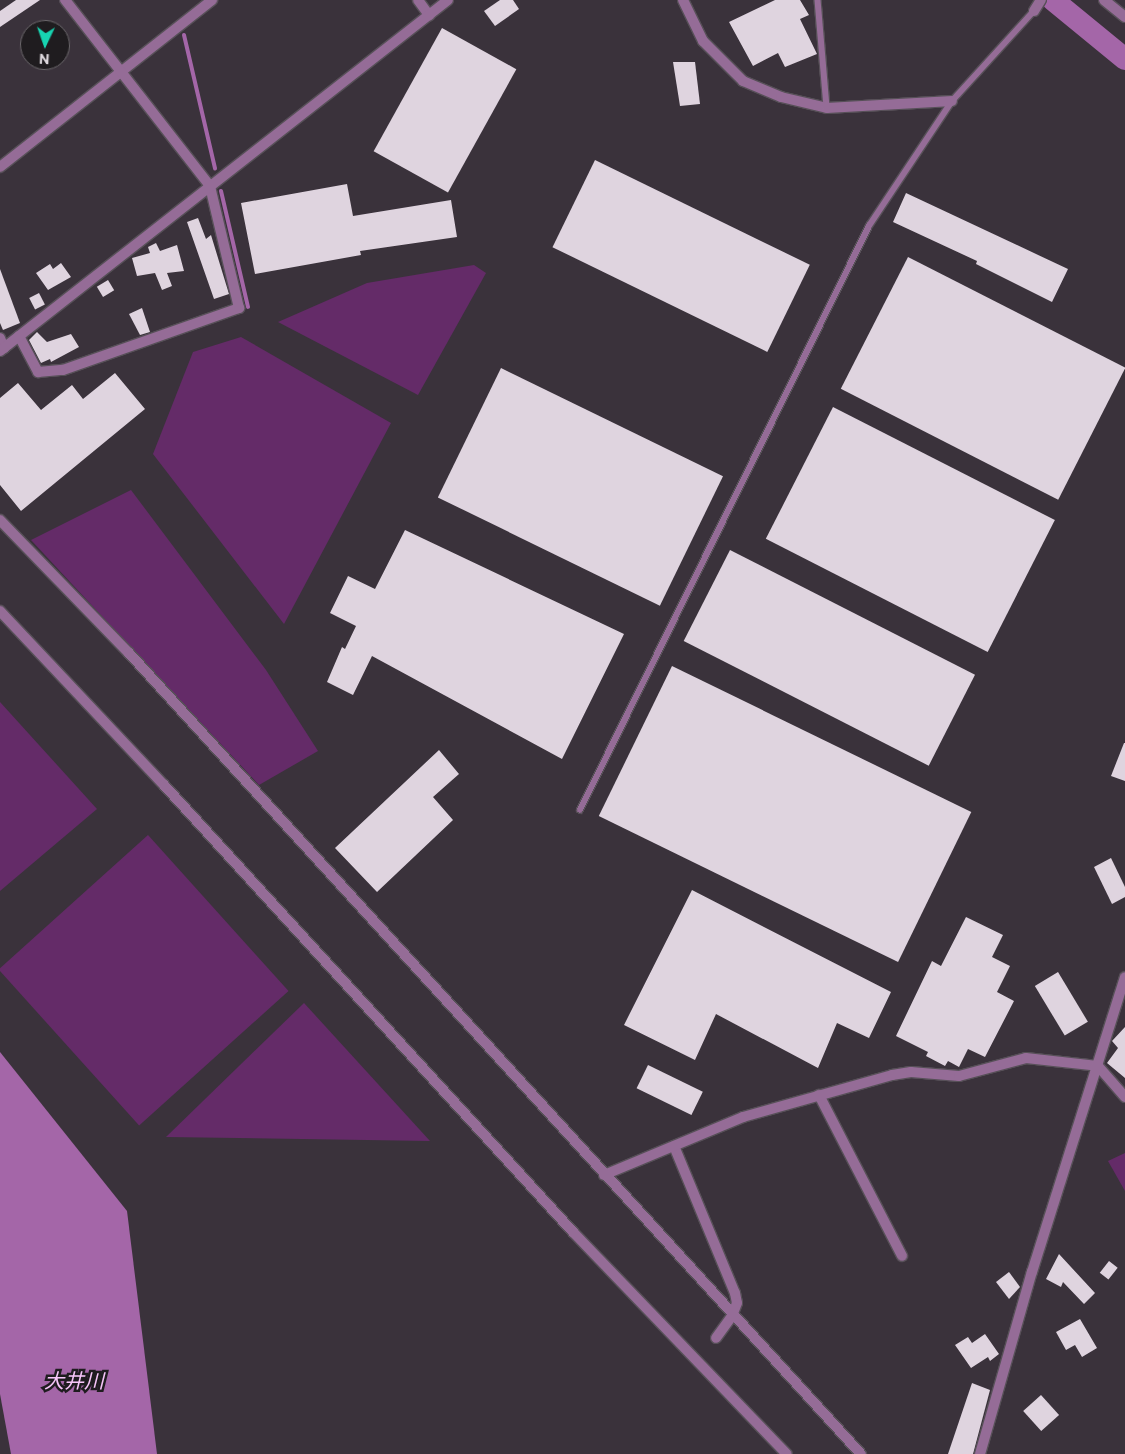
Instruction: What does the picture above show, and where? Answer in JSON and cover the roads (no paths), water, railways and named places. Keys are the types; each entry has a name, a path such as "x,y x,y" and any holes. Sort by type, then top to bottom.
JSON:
{"street":[{"path":"19,336 38,372 63,370 239,308 210,186 65,0"},
{"path":"0,167 212,0"},
{"path":"418,0 429,15"},
{"path":"1,345 19,336 210,186 297,121 448,0"},
{"path":"683,0 703,41 743,81 781,96 827,108 952,101"},
{"path":"1034,11 1041,0"},
{"path":"1104,0 1125,16"},
{"path":"0,520 129,653 732,1316 861,1454"},
{"path":"0,611 171,792 573,1232 787,1454"},
{"path":"980,1454 1032,1272 1125,977"},
{"path":"604,1175 743,1117 892,1074 911,1072 959,1076 1026,1058 1098,1066 1125,1097"},
{"path":"819,1095 902,1256"},
{"path":"674,1146 735,1293 737,1303 732,1316 716,1338"}],"lane":[{"path":"818,0 827,108"},
{"path":"580,810 869,226 952,101 1034,11"}],"water":[{"name":"大井川","path":"0,1052 127,1211 157,1454 11,1454 0,1394"}],"waterway":[{"path":"1053,0 1125,59"},
{"path":"184,35 215,168"},
{"path":"221,191 248,307"}]}
